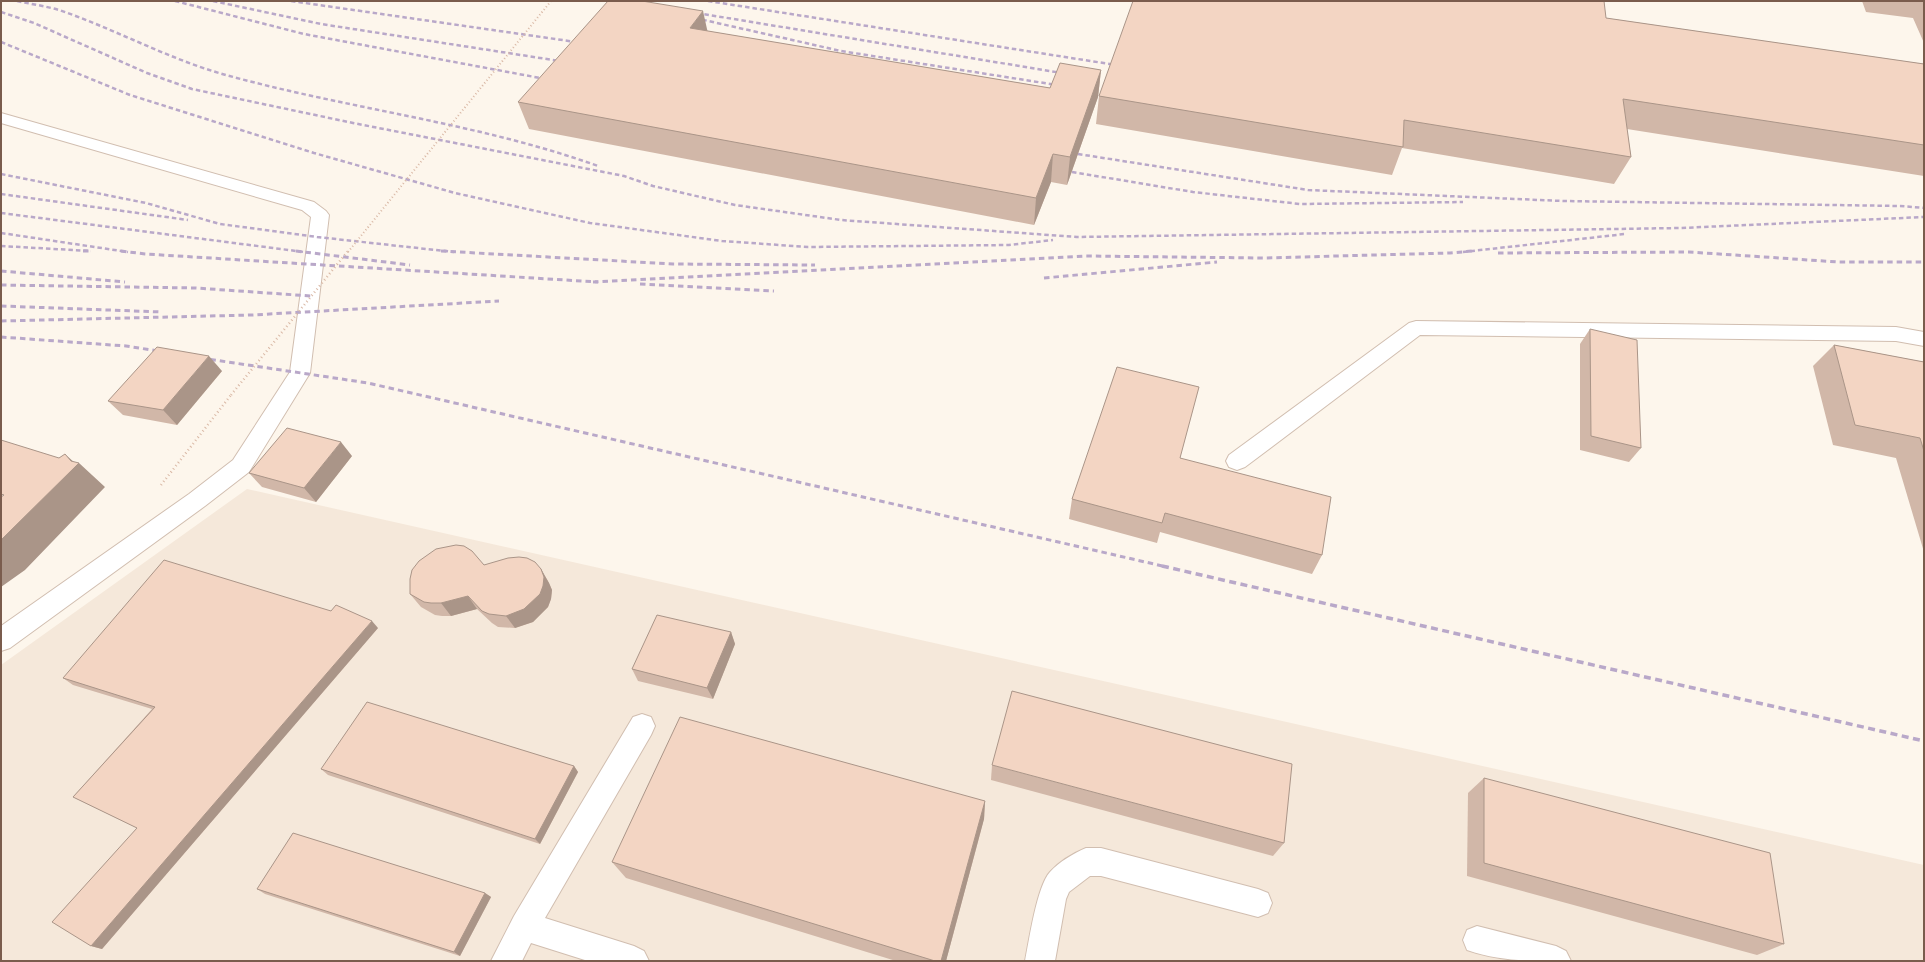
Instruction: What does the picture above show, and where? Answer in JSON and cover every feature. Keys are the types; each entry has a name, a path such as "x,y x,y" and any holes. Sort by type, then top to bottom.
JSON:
{"street":[{"path":"1,118 308,206 320,215 300,372 241,466 197,500 1,640"},
{"path":"1237,461 1416,328 1896,334 1924,339"},
{"path":"506,961 524,926 642,726"},
{"path":"1040,961 1052,898 1060,882 1086,862 1101,862 1258,903"},
{"path":"524,926 634,961"},
{"path":"1477,940 1556,961"}],"path":[{"path":"160,486 231,395 551,1"}],"shaded area":[{"path":"247,489 1924,865 1924,961 1,961 1,665"}],"building":[{"path":"608,1 642,1 703,11 690,28 1050,88 1060,63 1101,70 1070,157 1053,154 1036,198 518,102"},
{"path":"1133,1 1604,1 1606,18 1924,64 1924,145 1623,99 1631,157 1404,120 1403,147 1099,96"},
{"path":"1590,329 1637,340 1641,448 1591,436"},
{"path":"1834,345 1924,362 1924,451 1920,438 1855,425"},
{"path":"157,347 209,356 163,410 108,401"},
{"path":"1117,367 1199,387 1180,458 1331,497 1322,555 1165,513 1162,523 1072,499"},
{"path":"287,428 341,442 304,488 249,473"},
{"path":"1,440 59,458 65,454 71,461 79,463 1,540 1,497 4,495 1,494"},
{"path":"456,545 464,546 472,551 484,565 508,558 519,557 527,558 535,562 541,569 544,577 540,594 524,609 506,616 489,614 482,611 468,596 441,603 431,603 424,602 410,594 410,579 412,570 419,561 436,549"},
{"path":"164,560 331,611 336,605 372,621 91,946 52,922 137,828 73,797 155,707 63,678"},
{"path":"657,615 731,632 707,688 632,669"},
{"path":"1012,691 1292,764 1284,843 992,765"},
{"path":"367,702 574,766 535,839 321,769"},
{"path":"680,717 985,801 941,961 935,961 612,862"},
{"path":"1484,778 1770,853 1784,944 1484,863"},
{"path":"293,833 485,893 454,952 257,889"}],"railway":[{"path":"17,1 59,10 183,61 226,75 319,98 507,138 598,166"},
{"path":"175,1 304,34 551,80"},
{"path":"213,1 321,24 566,62"},
{"path":"291,1 583,43"},
{"path":"708,1 1116,65"},
{"path":"1,12 34,23 147,73 192,89 353,123 624,176 653,186 735,205 841,220 1077,237 1681,228 1924,217"},
{"path":"697,13 1068,74"},
{"path":"695,18 841,51 1063,86"},
{"path":"1,42 130,95 314,153 455,193 590,223 722,241 808,247 1009,245 1053,240"},
{"path":"1078,154 1308,190 1563,201 1900,206 1924,208"},
{"path":"1072,172 1193,192 1300,204 1463,202"},
{"path":"1,174 146,203 220,224 317,237 449,251"},
{"path":"1,194 188,220"},
{"path":"1,213 301,252"},
{"path":"1,233 123,251"},
{"path":"1468,251 1625,234"},
{"path":"1,246 91,251 83,251"},
{"path":"123,251 145,254 596,282"},
{"path":"123,251 128,252"},
{"path":"296,251 301,252"},
{"path":"441,251 449,251"},
{"path":"449,251 673,264 815,265"},
{"path":"449,251 454,252"},
{"path":"596,282 1086,256 1263,258 1468,251"},
{"path":"1463,252 1468,251"},
{"path":"1468,251 1473,251"},
{"path":"301,252 410,265"},
{"path":"1498,253 1689,252 1839,262 1924,262"},
{"path":"1044,278 1217,262"},
{"path":"1,271 125,282"},
{"path":"640,284 774,291"},
{"path":"1,285 196,288 311,296"},
{"path":"1,321 252,315 499,301"},
{"path":"1,306 162,312"},
{"path":"1,337 126,346 165,352"},
{"path":"201,358 368,383 1167,567"},
{"path":"1162,566 1924,741"}]}
